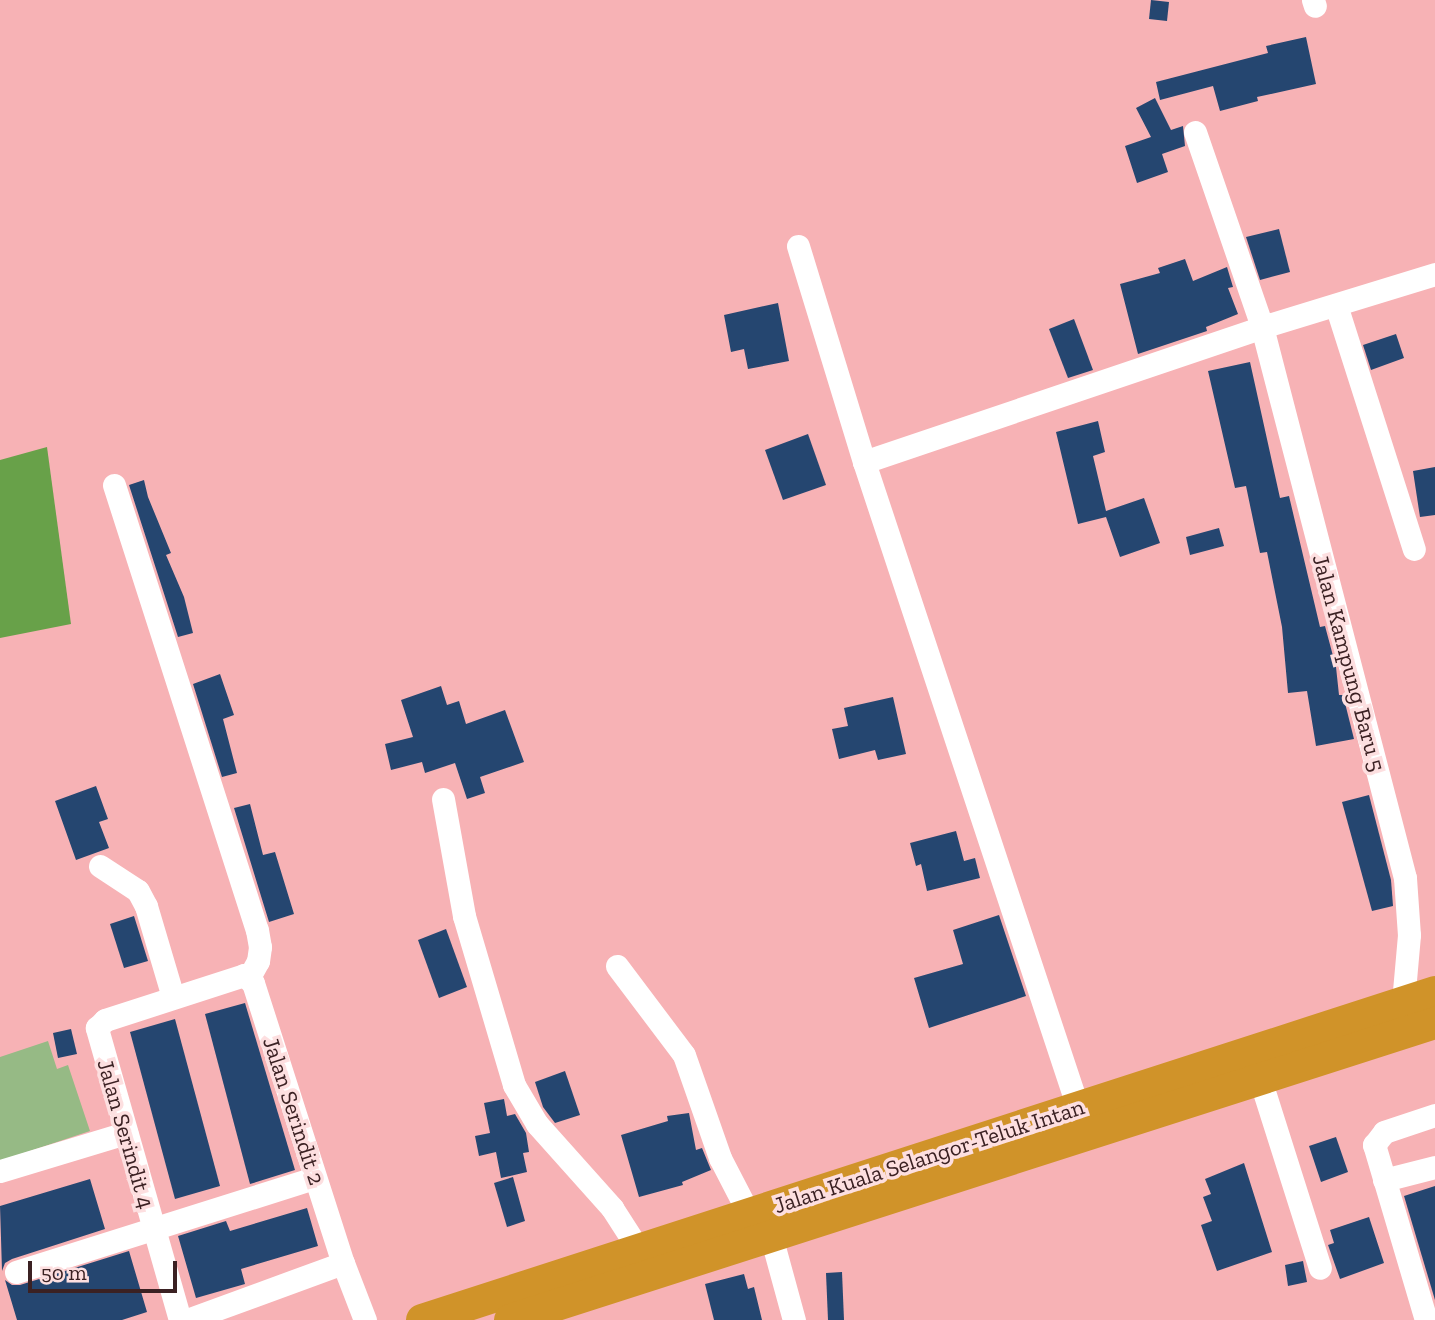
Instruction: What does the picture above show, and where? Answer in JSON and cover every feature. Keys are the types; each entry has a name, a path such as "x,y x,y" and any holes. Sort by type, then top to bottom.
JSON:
{"highway":[{"name":"Jalan Kuala Selangor-Teluk Intan","path":"510,1320 1078,1108 1435,992"},
{"name":"Jalan Kuala Selangor-Teluk Intan","path":"422,1320 639,1250 760,1225 1434,1027"}],"street":[{"name":"Jalan Kampung Baru 5","path":"1195,132 1262,327 1405,878 1409,935 1403,1002"},
{"path":"798,246 864,462 1078,1108"},
{"path":"864,462 1262,327 1435,274"},
{"path":"1336,306 1414,549"},
{"path":"100,866 138,891 146,906 173,997 238,975 249,977 258,961 260,947 257,930 114,485"},
{"path":"443,799 464,916 488,1005 514,1085 537,1124 559,1153 612,1208 639,1250"},
{"path":"617,965 684,1055 720,1158 760,1225 794,1320"},
{"name":"Jalan Serindit 2","path":"249,977 343,1264 365,1320"},
{"name":"Jalan Serindit 4","path":"173,997 105,1020 97,1028 180,1320"},
{"path":"1260,1079 1320,1268"},
{"path":"1426,1320 1374,1145 1379,1135 1435,1115"},
{"path":"0,1171 126,1133"},
{"path":"1384,1180 1435,1167"},
{"path":"16,1272 315,1178"},
{"path":"187,1320 343,1264"}],"green space":[{"path":"47,447 71,624 0,638 0,460"},
{"path":"48,1041 57,1069 68,1065 90,1131 0,1161 0,1057"}],"building":[{"path":"1151,0 1169,2 1167,21 1149,19"},
{"path":"1306,37 1316,84 1257,97 1258,101 1220,111 1213,86 1160,100 1156,82 1268,53 1266,46"},
{"path":"1155,98 1171,130 1183,126 1185,146 1162,154 1168,172 1137,183 1125,146 1151,137 1136,108"},
{"path":"1279,229 1290,272 1260,280 1246,237"},
{"path":"1185,259 1193,281 1227,267 1233,287 1228,288 1238,314 1206,327 1207,331 1138,354 1120,284 1160,273 1158,268"},
{"path":"778,303 789,361 748,369 744,349 731,352 724,315"},
{"path":"1074,319 1093,370 1068,378 1049,329"},
{"path":"1396,334 1404,358 1371,370 1363,345"},
{"path":"1250,362 1280,498 1289,496 1320,627 1325,626 1336,667 1339,695 1343,695 1354,739 1316,746 1307,691 1288,693 1282,627 1267,552 1260,553 1246,486 1235,488 1208,371"},
{"path":"1098,421 1105,452 1093,456 1106,511 1144,498 1160,543 1120,557 1106,517 1078,524 1056,432"},
{"path":"808,434 826,485 783,500 765,450"},
{"path":"1435,467 1435,515 1420,517 1413,471"},
{"path":"144,480 148,497 171,553 166,555 184,597 193,633 178,637 129,485"},
{"path":"1219,528 1224,546 1190,555 1186,537"},
{"path":"220,674 234,715 223,719 237,773 222,777 193,684"},
{"path":"441,686 447,705 459,701 466,724 505,710 524,762 480,777 485,793 467,799 455,763 425,773 422,762 391,770 385,744 413,737 401,700"},
{"path":"893,697 906,754 878,760 875,750 839,759 832,729 848,726 844,708"},
{"path":"96,786 108,819 99,822 109,848 76,860 55,801"},
{"path":"1369,795 1391,880 1393,906 1372,911 1342,802"},
{"path":"250,804 263,855 275,852 294,914 269,922 234,808"},
{"path":"956,831 964,861 975,858 980,878 927,891 921,864 916,866 910,843"},
{"path":"999,915 1026,996 929,1028 914,978 963,964 953,930"},
{"path":"134,916 148,961 124,968 110,924"},
{"path":"446,929 467,987 439,998 418,940"},
{"path":"245,1003 295,1170 250,1184 205,1014"},
{"path":"175,1019 220,1186 175,1199 130,1032"},
{"path":"71,1029 77,1054 58,1058 53,1033"},
{"path":"565,1071 580,1115 555,1123 543,1107 535,1082"},
{"path":"504,1099 507,1116 515,1114 526,1133 529,1152 523,1153 527,1172 501,1178 496,1152 479,1156 475,1136 490,1133 484,1103"},
{"path":"689,1113 696,1150 702,1148 711,1170 682,1182 683,1185 639,1197 621,1135 668,1121 667,1116"},
{"path":"1336,1137 1348,1172 1321,1182 1309,1146"},
{"path":"1244,1163 1272,1252 1217,1271 1201,1225 1212,1221 1203,1197 1211,1194 1205,1179"},
{"path":"513,1177 525,1221 507,1227 494,1183"},
{"path":"90,1179 105,1229 12,1259 5,1263 2,1271 0,1206"},
{"path":"1435,1186 1435,1300 1404,1196"},
{"path":"307,1208 318,1246 241,1269 245,1284 196,1298 178,1236 226,1221 230,1231"},
{"path":"1369,1217 1384,1263 1340,1279 1328,1245 1334,1243 1330,1230"},
{"path":"129,1251 147,1312 122,1320 17,1320 5,1280 12,1285 20,1285"},
{"path":"1303,1261 1307,1282 1288,1286 1285,1265"},
{"path":"842,1272 844,1320 828,1320 826,1273"},
{"path":"744,1274 748,1289 754,1287 762,1320 714,1320 705,1284"}]}
